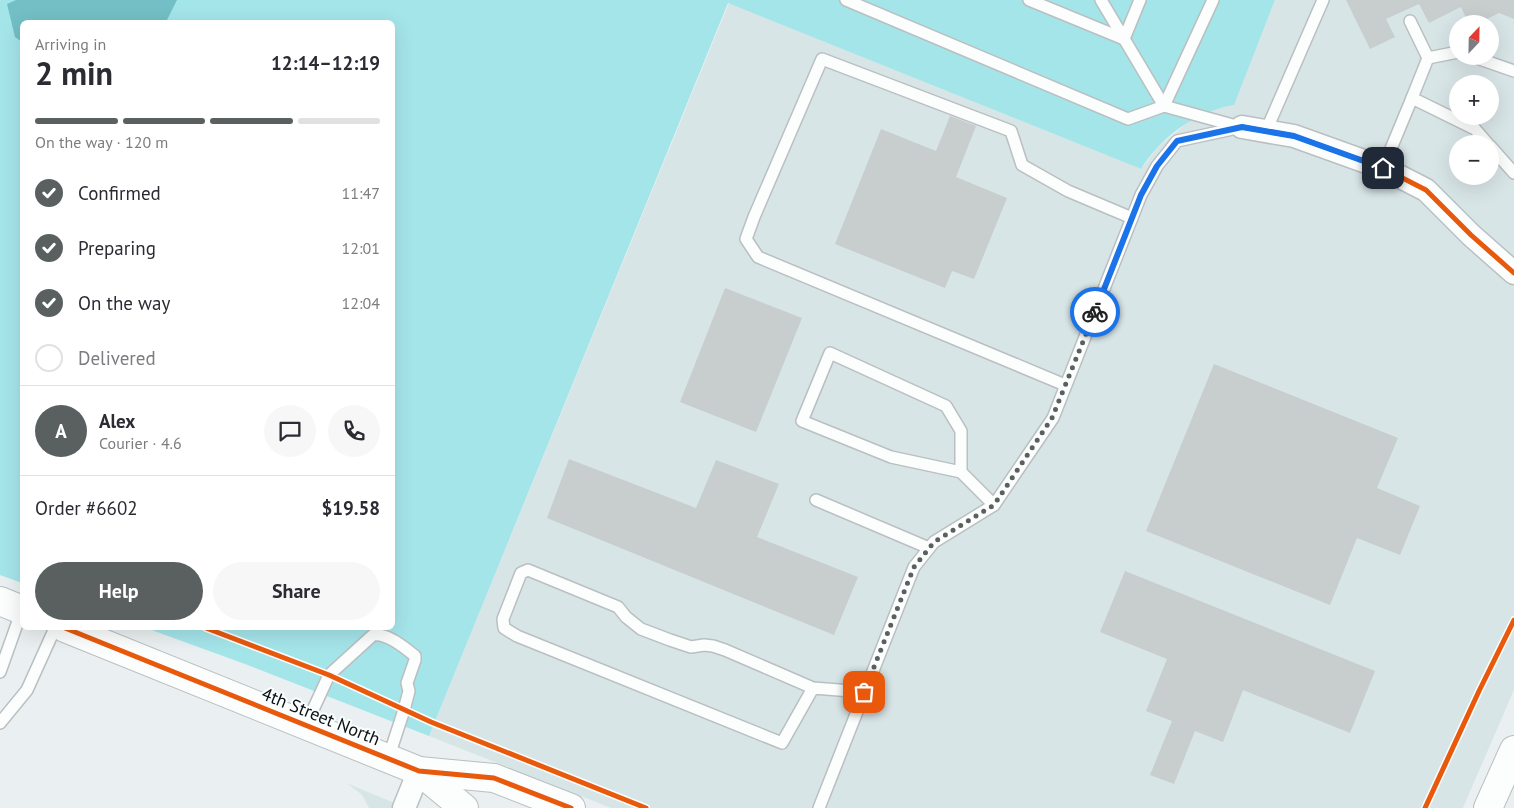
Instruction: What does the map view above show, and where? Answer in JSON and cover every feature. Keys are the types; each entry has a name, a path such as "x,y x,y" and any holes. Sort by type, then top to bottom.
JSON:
{"street":[{"path":"1242,127 1294,136 1383,168 1426,190 1471,235 1514,273"},
{"path":"0,601 20,609"},
{"name":"4th Street North","path":"71,630 419,771 464,808"},
{"path":"1488,808 1514,750"},
{"path":"404,808 419,771"},
{"name":"4th Street North","path":"419,771 494,778 571,808"}],"lane":[{"path":"846,0 1128,119 1164,106 1242,127"},
{"path":"1029,0 1124,39"},
{"path":"1101,0 1164,106"},
{"path":"1124,39 1140,0"},
{"path":"1164,106 1213,0"},
{"path":"1266,131 1323,0"},
{"path":"1383,168 1428,58 1410,21"},
{"path":"1428,58 1449,54"},
{"path":"1065,385 758,257 746,239 754,217 822,59 1011,131 1022,165 1068,191 1132,218"},
{"path":"1497,65 1514,71"},
{"path":"1412,98 1474,129 1480,135"},
{"path":"819,808 914,567 934,542 994,505 1052,418 1141,195 1157,166 1177,141 1242,127"},
{"path":"1499,156 1514,173"},
{"path":"961,472 960,431 946,406 830,353 802,421 891,457 961,472 994,505"},
{"path":"816,500 929,548"},
{"path":"813,688 782,743 517,636 504,628 503,619 521,573 528,570 618,607 633,623 648,632 691,647 704,645 725,650 813,688 864,692"},
{"path":"0,672 20,616"},
{"path":"0,723 27,690 54,630"},
{"path":"306,725 329,676 373,636 380,634 406,648 415,656 407,683 409,691 404,710 388,758"}],"shaded area":[{"path":"0,0 1275,0 1234,105 1206,113 1181,127 1159,146 1141,169 728,3 429,736 245,664 152,630 395,630 395,20 20,20 20,582 0,575"},
{"path":"16,0 177,0 167,20 20,20 20,41 15,37 7,4"},
{"path":"1275,0 1514,0 1514,690 1463,808 611,808 429,736 729,3 1141,169 1158,147 1187,123 1210,111 1234,104"},
{"path":"346,783 407,808 369,808 362,795"}],"building":[{"path":"1346,0 1514,0 1514,19 1499,13 1495,15 1465,15 1461,7 1429,23 1419,4 1386,19 1395,37 1370,49"},
{"path":"950,116 976,126 956,177 1007,198 974,279 952,271 945,288 835,244 881,129 936,151"},
{"path":"725,288 802,318 756,432 680,402"},
{"path":"1214,364 1398,438 1377,488 1420,506 1400,555 1357,538 1330,605 1146,531"},
{"path":"569,459 696,508 716,460 779,484 757,537 858,577 834,635 547,518"},
{"path":"1125,571 1375,671 1350,733 1243,690 1223,742 1195,731 1174,784 1150,775 1172,721 1146,711 1167,659 1100,632"}],"cycle path":[{"path":"1242,127 1294,136 1383,168 1426,190 1471,235 1514,273"},
{"path":"1425,808 1514,620"},
{"path":"70,630 419,771 494,778 571,808"},
{"path":"211,630 329,675 431,722 646,808"}],"way so far":[{"path":"864,692 914,567 934,542 994,505 1052,418 1095,312"}],"route":[{"path":"1095,312 1141,195 1157,166 1177,141 1242,127 1294,136 1383,168"}]}
